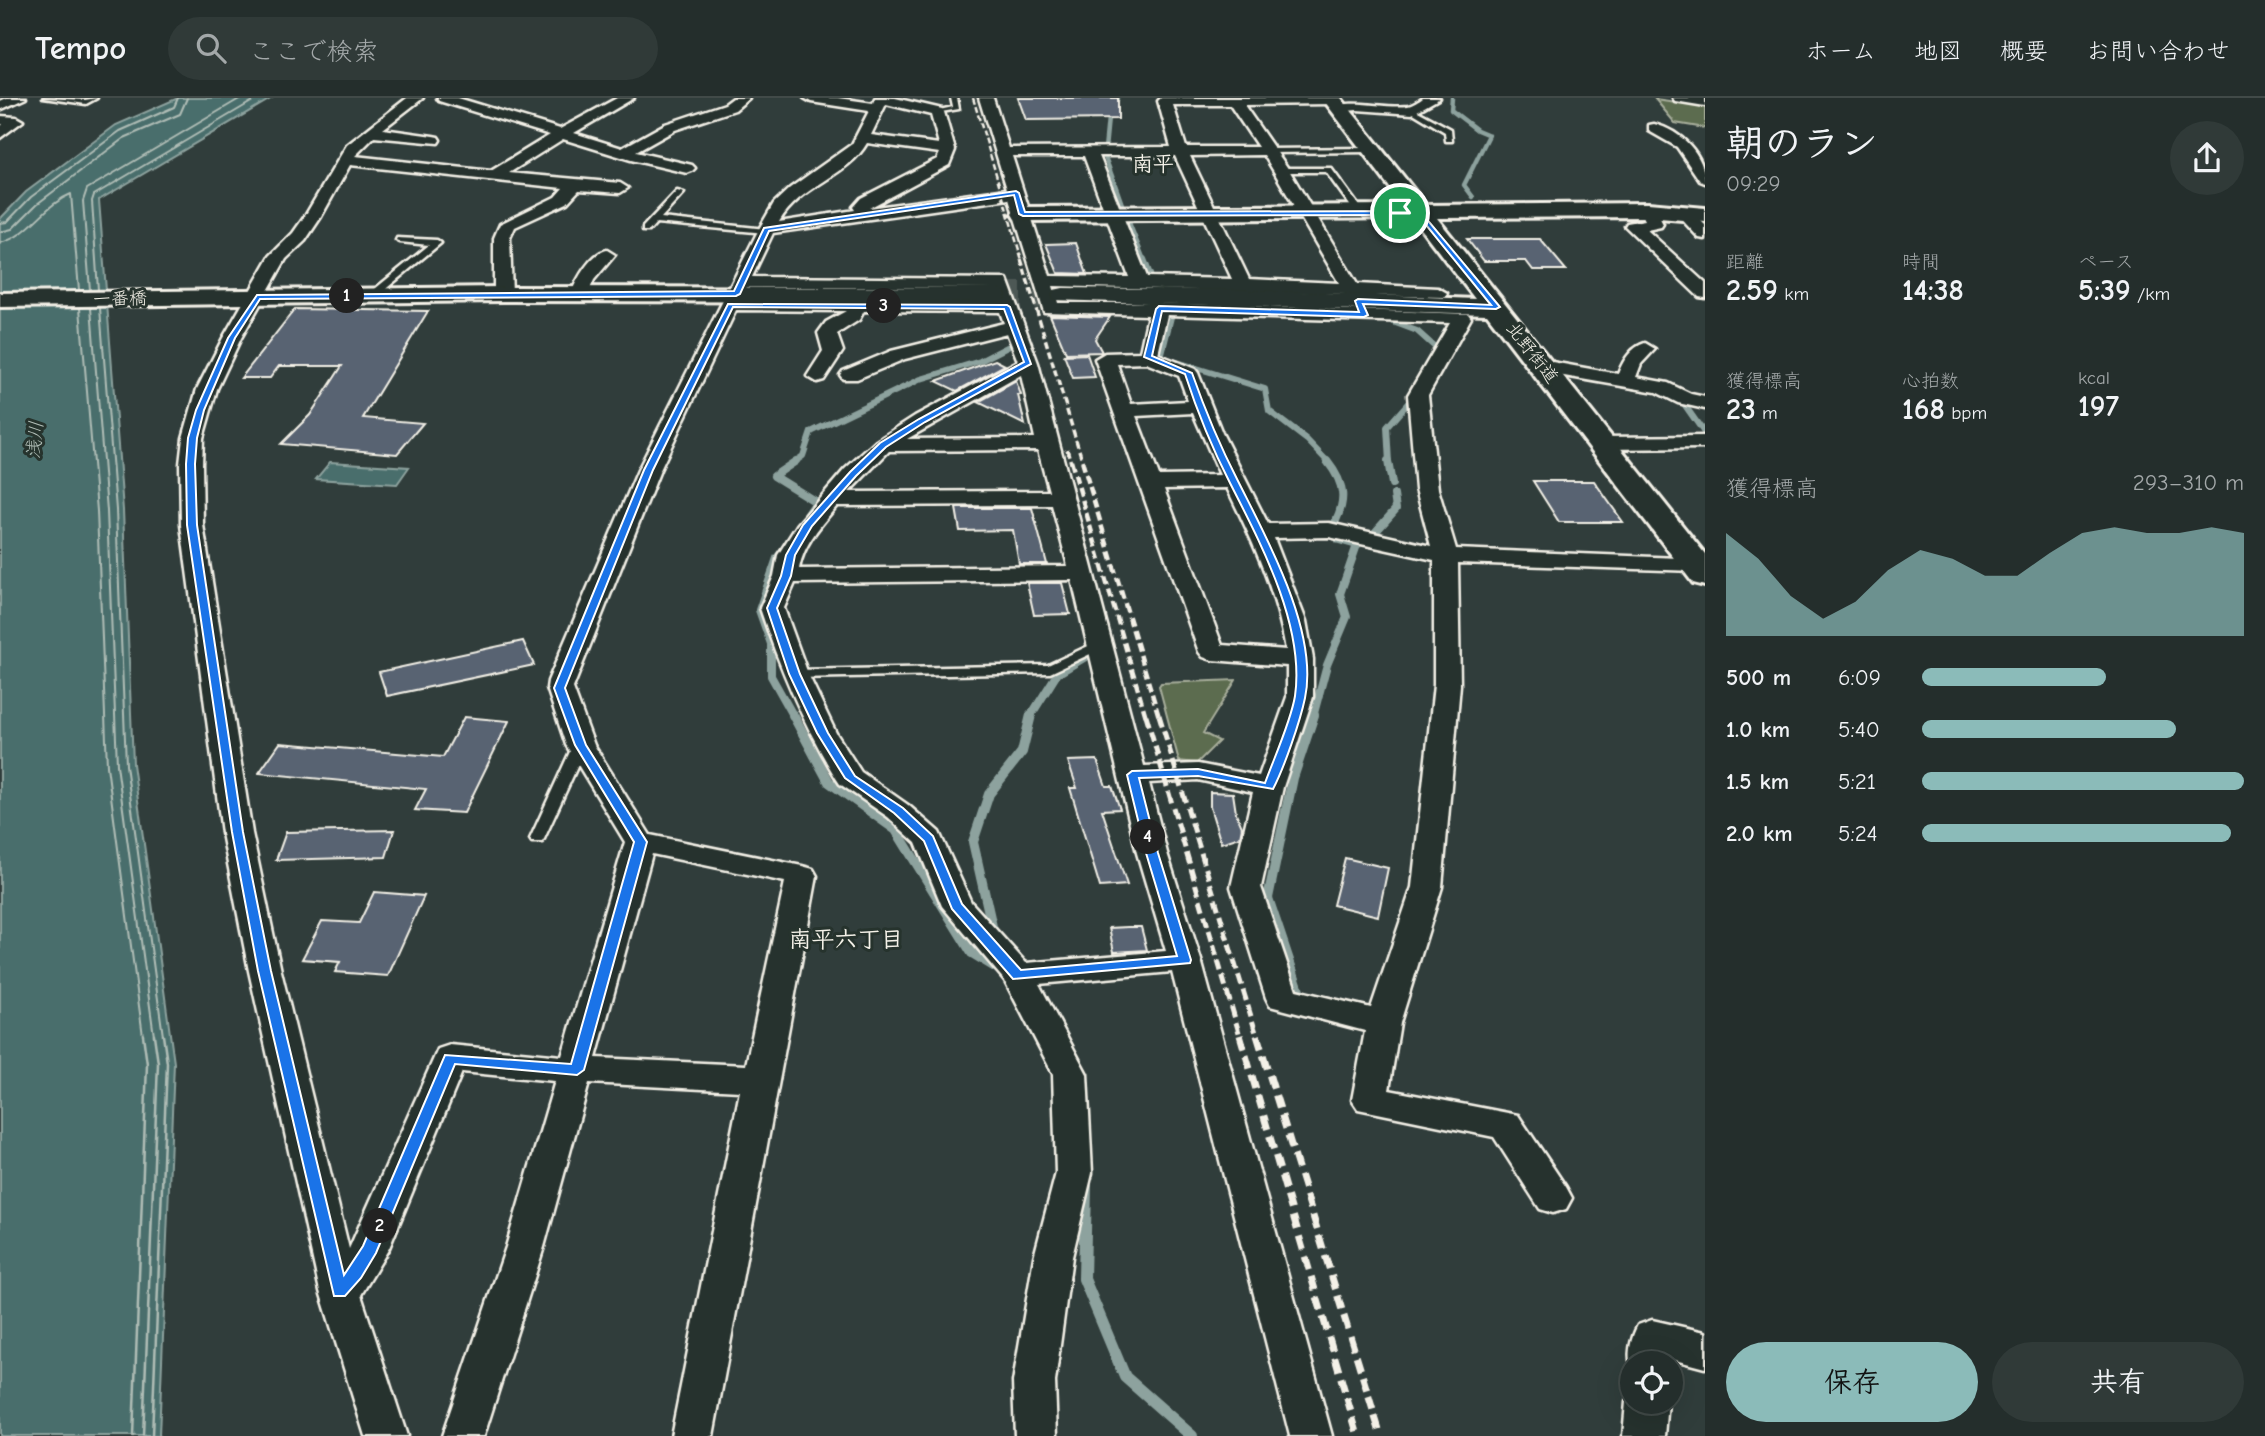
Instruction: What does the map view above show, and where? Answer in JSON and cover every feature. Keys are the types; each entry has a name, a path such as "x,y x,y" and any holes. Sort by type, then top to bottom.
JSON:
{"street":[{"path":"0,106 19,98"},
{"path":"386,1436 340,1291 268,984 237,832 192,525 191,464 193,438 200,410 248,297 313,217 352,148 369,132 416,98"},
{"path":"444,98 560,135 687,168"},
{"path":"494,176 626,98"},
{"path":"624,153 670,127 730,107 742,98"},
{"path":"811,98 880,102 937,113 948,150 944,162 867,201 851,216"},
{"path":"986,98 1019,204 1053,288 1050,308 1159,309 1359,302 1438,293"},
{"path":"1243,284 1180,151 1165,101 1344,102 1412,110 1433,98"},
{"path":"1679,98 1705,102"},
{"path":"1234,100 1308,213 1359,302"},
{"path":"692,1436 802,876 640,842 580,745 560,688 649,470 766,230 780,206 796,191 848,156 863,138 880,102"},
{"name":"北野街道","path":"1344,102 1370,150 1700,570"},
{"path":"0,120 16,121 0,134"},
{"path":"1654,128 1682,144 1705,178"},
{"path":"369,132 433,140"},
{"path":"863,138 948,150"},
{"path":"1003,152 1268,151"},
{"path":"1090,152 1140,282"},
{"path":"346,160 575,186 620,188"},
{"path":"503,294 502,238 508,224 561,200 575,186"},
{"path":"766,230 851,216 1019,204 1114,214 1648,211 1705,215"},
{"path":"1648,211 1655,224 1633,226 1705,293"},
{"path":"1683,212 1705,234"},
{"path":"580,294 586,279 607,255"},
{"path":"1053,288 1140,282 1243,284 1462,318 1418,395 1427,489 1446,556 1447,685 1427,887 1383,1023 1370,1100 1506,1125 1553,1198"},
{"path":"736,294 1001,283 1005,309 1028,363 1046,444 1063,498 1152,853 1185,960 1311,1436"},
{"path":"1053,288 1496,307"},
{"path":"736,294 857,306 1005,309"},
{"name":"一番橋","path":"0,300 736,294"},
{"path":"817,376 833,351 827,333 833,326 853,316 857,306"},
{"path":"850,375 1005,309"},
{"path":"1148,357 1159,309"},
{"path":"1625,381 1632,362 1645,349"},
{"path":"1300,659 1212,652 1105,359 1148,357 1188,373 1233,481 1260,531 1294,621 1300,659 1300,697 1269,787 1247,887 1282,998 1383,1023"},
{"path":"1028,363 922,420 883,445 808,525 790,555 786,576 772,608 795,674 822,733 850,778 898,811 929,839 957,906 1018,975 1070,1074 1074,1173 1053,1257 1034,1382 1036,1436"},
{"path":"1541,366 1661,387 1685,399 1705,403"},
{"path":"1124,410 1200,407"},
{"path":"1602,443 1705,442"},
{"path":"883,445 1046,444"},
{"path":"1150,483 1233,481"},
{"path":"832,499 1063,498"},
{"path":"1260,531 1329,530 1446,556 1700,570"},
{"path":"786,576 1082,573"},
{"path":"1132,775 1198,772 1269,787"},
{"path":"463,1436 525,1247 640,842"},
{"path":"1018,975 1185,960"},
{"path":"340,1291 355,1274 370,1248 450,1058 577,1070 760,1079"},
{"path":"1651,1351 1652,1337 1705,1350"},
{"path":"1644,1436 1646,1414"}],"lane":[{"path":"46,98 86,102 94,98"},
{"path":"937,113 957,108 954,98"},
{"path":"1412,110 1448,131 1449,139"},
{"path":"1268,151 1370,150"},
{"path":"1281,170 1328,170 1360,213"},
{"path":"646,229 680,193"},
{"path":"654,220 766,230"},
{"path":"373,295 437,243 400,240"},
{"path":"795,674 1050,668 1099,645"},
{"path":"537,839 580,745"}],"green space":[{"path":"1655,99 1705,106 1705,128 1675,123"},
{"path":"1236,680 1203,733 1219,741 1197,763 1179,761 1159,686 1161,683"}],"water":[{"name":"浅川","path":"178,98 272,98 99,200 123,510 133,764 174,1063 159,1436 0,1436 0,219 26,192 116,125"},
{"path":"330,462 409,467 397,484 316,479"}],"building":[{"path":"1018,98 1118,98 1118,119 1026,120"},
{"path":"1467,239 1540,239 1566,270 1533,270 1526,261 1484,261"},
{"path":"1076,243 1087,274 1058,273 1046,244"},
{"path":"295,309 428,311 363,418 423,423 397,454 281,444 310,415 342,366 279,366 270,378 241,378"},
{"path":"1050,315 1110,317 1095,339 1102,352 1066,353"},
{"path":"1087,354 1095,377 1073,378 1064,355"},
{"path":"995,360 1005,365 957,391 936,381"},
{"path":"1016,381 1021,395 1018,395 1025,425 978,402"},
{"path":"1533,481 1594,481 1623,522 1559,522"},
{"path":"956,508 1032,508 1047,564 1019,564 1013,530 960,531"},
{"path":"1027,583 1062,583 1070,614 1034,615"},
{"path":"523,641 534,665 387,696 379,672"},
{"path":"464,717 509,721 464,813 415,810 426,789 259,773 280,743 443,757"},
{"path":"1097,760 1106,786 1112,786 1120,809 1102,810 1127,885 1100,887 1070,788 1077,788 1068,761"},
{"path":"1210,792 1233,793 1236,813 1242,827 1240,837 1221,843 1210,807"},
{"path":"394,830 386,857 276,860 286,832"},
{"path":"1345,858 1388,868 1378,916 1333,905"},
{"path":"374,892 424,896 388,976 335,972 340,962 302,959 322,921 359,923"},
{"path":"1141,927 1147,950 1114,952 1109,928"}],"waterway":[{"path":"1105,149 1108,118 1118,98"},
{"path":"1452,98 1451,110 1477,130 1489,135 1464,185 1473,197"},
{"path":"1104,154 1123,207"},
{"path":"1128,220 1144,260"},
{"path":"1144,259 1151,277"},
{"path":"1171,317 1161,357 1265,389 1269,411 1307,440 1329,463"},
{"path":"1393,322 1417,331 1437,349 1433,357"},
{"path":"793,463 803,456 811,432 921,379 980,361 1017,342"},
{"path":"1389,463 1387,427 1415,395"},
{"path":"1675,399 1684,404 1705,434"},
{"path":"796,461 774,476 816,502 808,514"},
{"path":"1327,461 1338,478 1342,494 1340,510 1332,528"},
{"path":"1388,461 1392,484"},
{"path":"1371,537 1396,509 1394,495"},
{"path":"1313,717 1327,665 1347,617 1340,594 1357,545 1339,540"},
{"path":"784,549 777,558 759,610 771,644 771,676 794,717"},
{"path":"1031,716 1057,674 1087,656"},
{"path":"793,715 829,782 896,830 972,953 1000,970"},
{"path":"1299,990 1268,898 1293,778 1314,715"},
{"path":"993,931 973,842 989,794 1022,752 1031,716"},
{"path":"1086,1186 1084,1279 1125,1377 1192,1436"}],"tunnel":[{"path":"995,295 1063,295"}],"railway":[{"path":"973,98 1022,260"},
{"path":"1021,259 1083,463"},
{"path":"1067,449 1071,463"},
{"path":"1071,461 1146,717"},
{"path":"1082,461 1159,717"},
{"path":"1146,715 1240,1036"},
{"path":"1159,715 1257,1036"},
{"path":"1240,1035 1358,1436"},
{"path":"1257,1035 1381,1436"}],"district":[{"name":"南平","path":"1153,164"},
{"name":"南平六丁目","path":"846,939"}],"route":[{"path":"1016,193 1023,214 1400,213 1420,213 1496,307 1358,301 1364,315 1159,309 1148,357 1188,373 1198,403 1212,428 1233,481 1260,531 1294,621 1300,659 1300,697 1269,787 1198,772 1132,775 1152,853 1185,960 1018,975 957,906 929,839 898,811 850,778 822,733 795,674 772,608 786,576 790,555 808,525 883,445 922,420 1028,363 1007,307 730,305 649,470 560,688 580,745 640,842 577,1070 450,1058 370,1248 355,1274 340,1291 265,971 237,832 192,525 191,464 193,438 200,410 207,389 232,338 257,297 736,294 767,229 1002,194 1016,193"}]}
